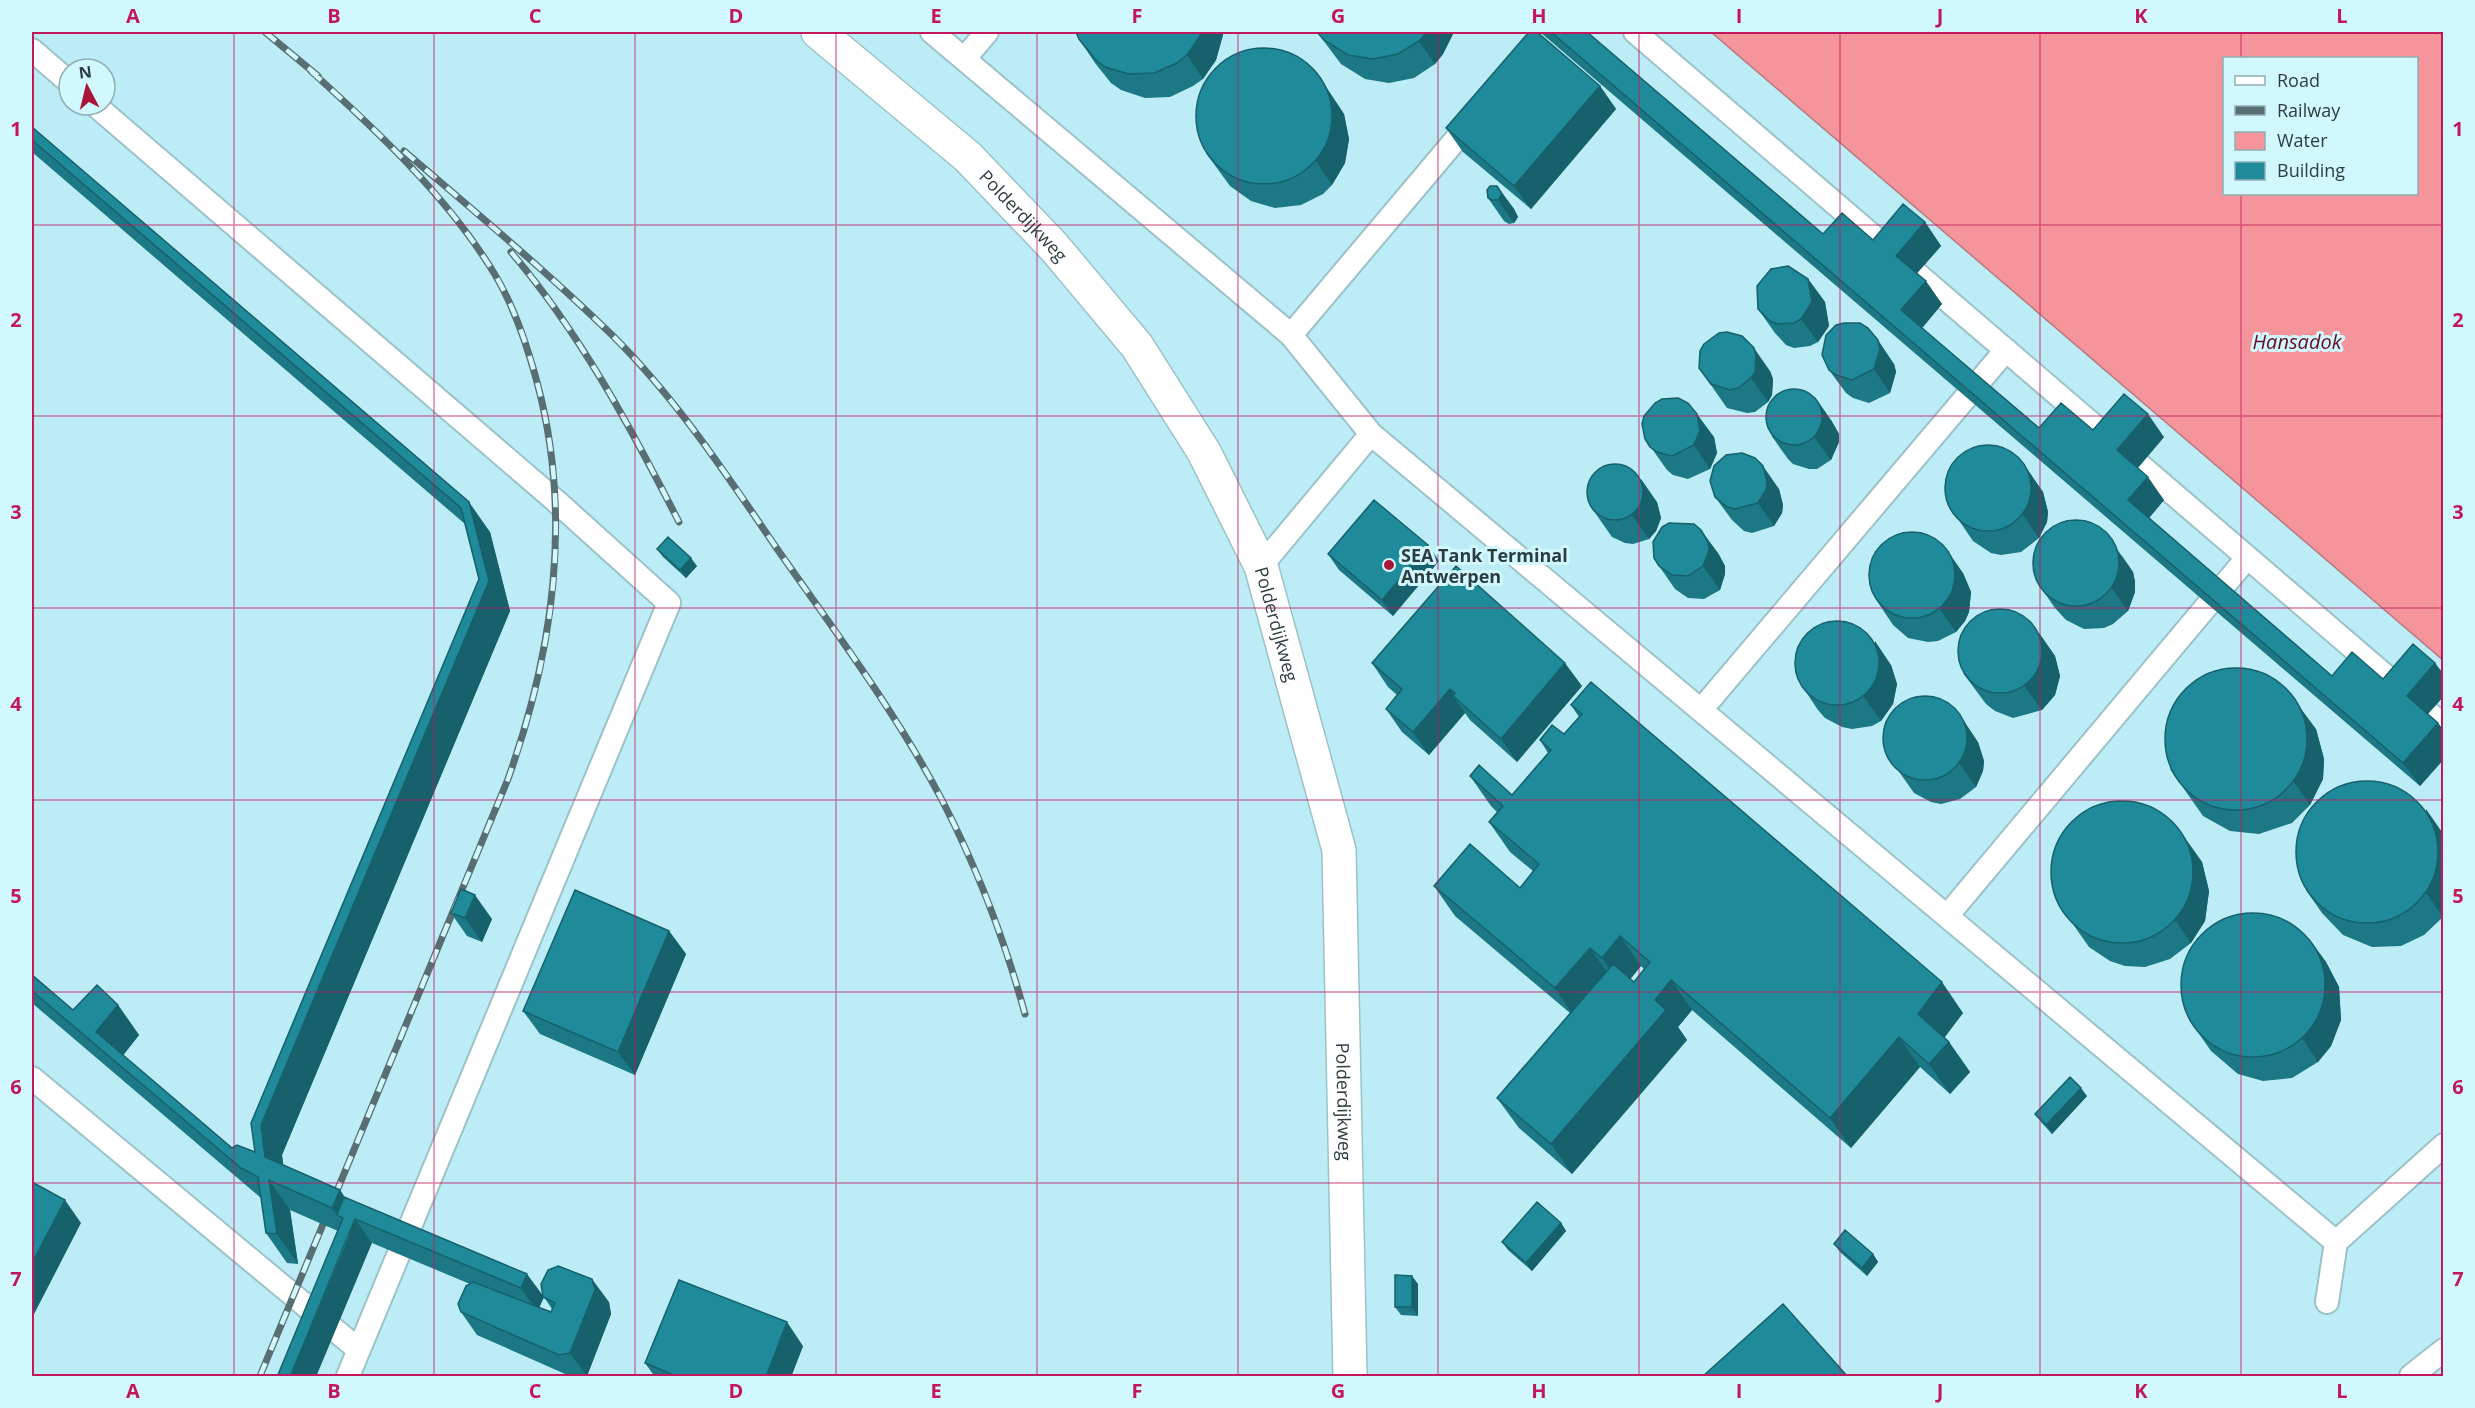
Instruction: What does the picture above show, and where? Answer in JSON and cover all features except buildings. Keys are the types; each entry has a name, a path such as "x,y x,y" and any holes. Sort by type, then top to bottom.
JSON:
{"street":[{"name":"Polderdijkweg","path":"818,32 968,157 1054,247 1137,346 1204,452 1261,566 1339,850 1350,1377"}],"lane":[{"path":"932,32 1291,335 1371,434 2336,1242"},
{"path":"964,59 987,32"},
{"path":"1635,32 2444,726"},
{"path":"32,50 57,72"},
{"path":"1291,335 1487,103"},
{"path":"110,117 556,501 669,603 348,1377"},
{"path":"1701,710 2006,350"},
{"path":"1261,566 1371,434"},
{"path":"1947,916 2247,558"},
{"path":"32,1078 359,1350"},
{"path":"2327,1302 2336,1242 2444,1145"},
{"path":"2411,1377 2444,1350"}],"shaded area":[{"path":"32,32 1711,32 2443,660 2443,1376 32,1376"}],"water":[{"name":"Hansadok","path":"1711,32 2443,32 2443,660"}],"railway":[{"path":"265,32 318,76"},
{"path":"260,1376 508,779 524,730 547,632 556,532 554,482 548,432 529,354 508,299 475,245 433,191 386,141 311,71"},
{"path":"404,151 535,264 611,334 658,385 721,467 866,675 925,769 956,828 979,880 1009,960 1025,1014"},
{"path":"511,252 560,315 582,348 623,417 679,522"}],"place":[{"name":"SEA Tank Terminal Antwerpen","path":"1389,565"}]}
